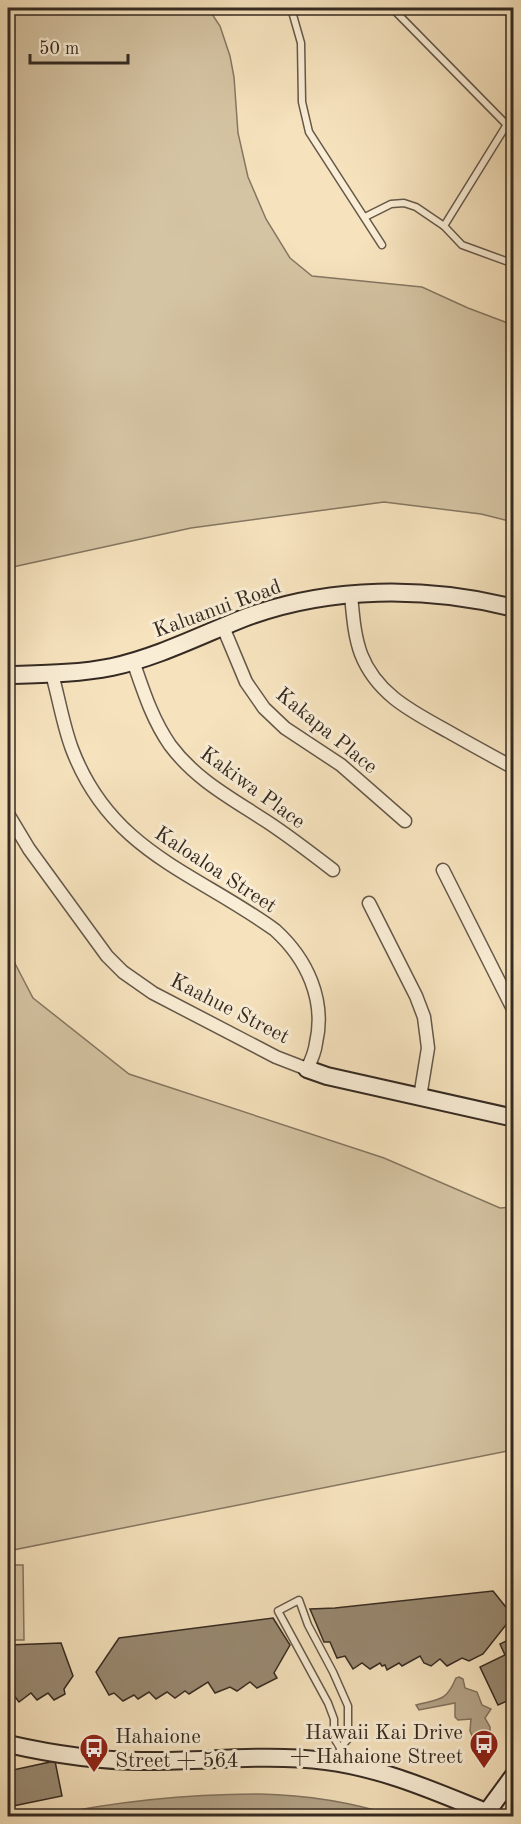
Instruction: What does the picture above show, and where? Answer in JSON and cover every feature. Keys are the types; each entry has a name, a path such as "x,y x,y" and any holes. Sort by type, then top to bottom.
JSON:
{"street":[{"name":"Kaluanui Road","path":"8,675 93,670 133,661 246,617 303,602 351,595 432,594 467,598 513,608"},
{"path":"351,595 356,634 362,656 372,676 387,694 405,708 513,768"},
{"name":"Kakapa Place","path":"223,627 246,682 264,708 285,728 341,765 405,821"},
{"name":"Kakiwa Place","path":"133,661 161,730 191,769 213,788 267,822 333,870"},
{"name":"Kaloaloa Street","path":"52,674 73,749 91,787 116,820 130,836 164,862 275,930 286,939 302,962 314,988 318,1016 316,1044 308,1069"},
{"name":"Kaahue Street","path":"8,814 29,849 107,956 143,987 276,1057 327,1076 513,1118"},
{"path":"443,870 513,1011"},
{"path":"369,903 416,996 424,1017 428,1048 420,1097"},
{"path":"8,1744 66,1756 118,1761 299,1758 339,1755 485,1814 513,1775"}],"lane":[{"path":"291,8 301,43 302,102 309,132 382,245"},
{"path":"392,8 513,128"},
{"path":"444,226 513,113"},
{"path":"365,217 391,204 404,203 416,207 444,226 462,245 513,264"},
{"path":"299,1600 308,1625 348,1706 348,1739 339,1755 334,1738 334,1719 328,1703 278,1611 299,1600"}],"shaded area":[{"path":"8,8 208,8 220,26 230,56 234,77 238,133 248,177 266,219 290,258 312,276 422,287 513,325 513,522 481,514 384,502 191,528 8,568"},
{"path":"8,950 33,998 129,1074 384,1158 500,1208 513,1207 513,1450 8,1551"},
{"path":"8,1565 23,1565 24,1640 8,1640"},
{"path":"456,1678 463,1679 465,1688 477,1692 482,1705 491,1709 485,1718 490,1727 490,1735 484,1741 480,1742 473,1738 470,1731 471,1719 458,1720 455,1717 455,1703 419,1710 416,1705 445,1696"},
{"path":"260,1794 329,1800 395,1816 47,1816 153,1799"}],"building":[{"path":"514,1578 514,1593 508,1586"},
{"path":"493,1591 513,1616 483,1654 469,1661 462,1658 447,1666 440,1659 431,1666 424,1663 420,1656 402,1666 399,1663 387,1670 385,1665 382,1666 380,1663 370,1669 362,1663 353,1669 345,1656 337,1658 330,1642 324,1642 310,1609 335,1608"},
{"path":"273,1618 290,1645 274,1673 277,1678 257,1688 250,1682 237,1691 230,1687 215,1693 208,1682 189,1694 185,1691 175,1698 167,1692 156,1699 149,1692 138,1699 134,1695 123,1701 114,1693 109,1695 96,1672 119,1638"},
{"path":"514,1637 514,1698 498,1705 480,1667 505,1655 500,1644"},
{"path":"61,1643 73,1676 64,1689 65,1694 54,1700 48,1693 37,1700 31,1693 19,1702 13,1694 8,1698 8,1645"},
{"path":"55,1761 62,1796 8,1807 8,1771"}],"place":[{"name":"Hawaii Kai Drive + Hahaione Street","path":"484,1770"},
{"name":"Hahaione Street + 564","path":"94,1774"}]}
